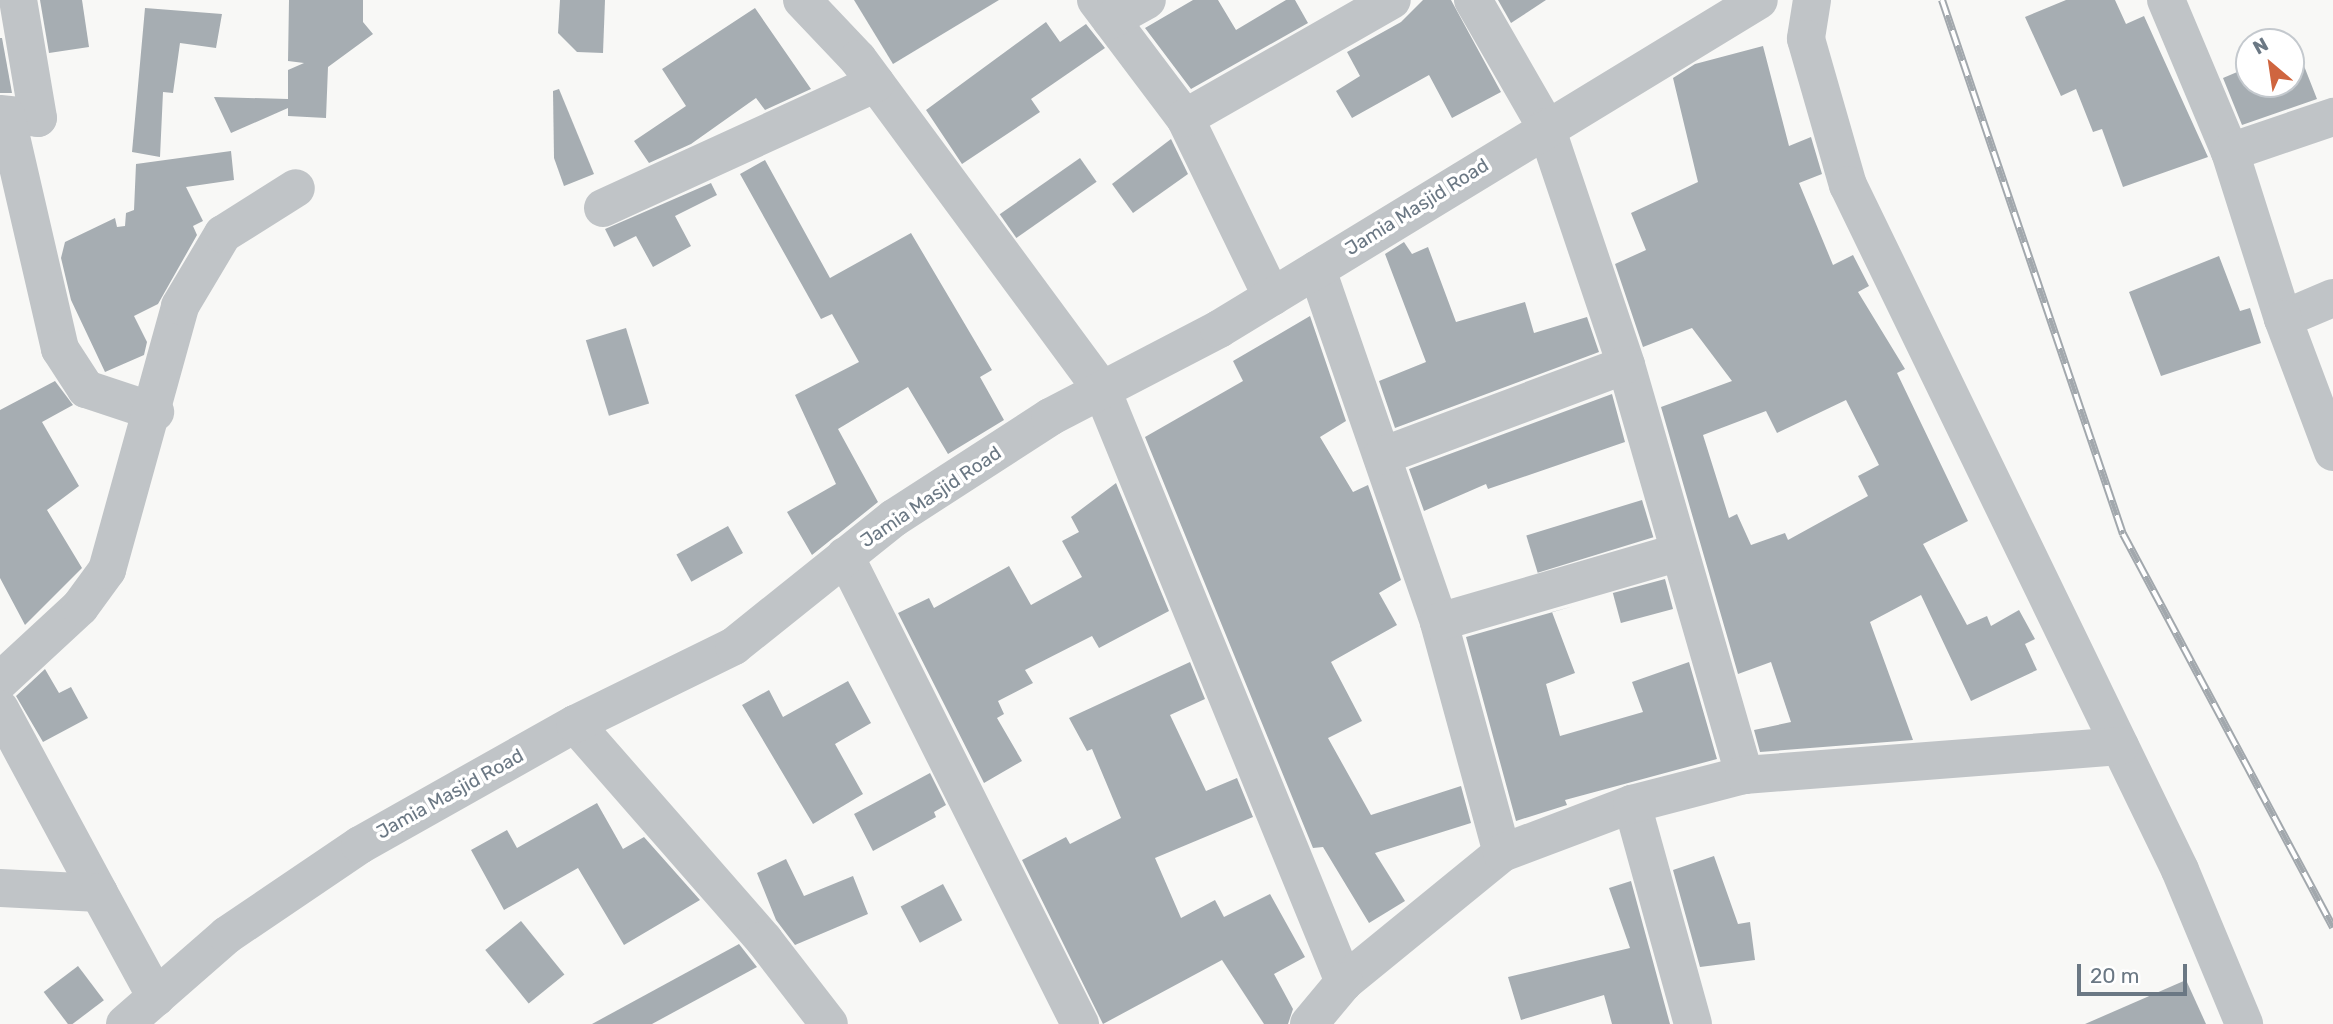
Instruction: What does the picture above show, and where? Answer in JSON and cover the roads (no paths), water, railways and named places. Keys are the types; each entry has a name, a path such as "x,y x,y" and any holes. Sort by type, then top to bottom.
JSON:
{"street":[{"path":"18,0 38,118 3,114 60,349 86,389 155,412"},
{"path":"803,0 876,83 1102,390 1344,982"},
{"path":"1147,0 1104,10 1185,118 1272,297"},
{"path":"1185,118 1392,0"},
{"path":"1473,0 1546,127 1626,365 1676,553 1744,775"},
{"name":"Jamia Masjid Road","path":"125,1024 227,935 360,845 575,724 734,646 845,556 1038,425 1272,297 1546,127 1759,0"},
{"path":"1812,0 1806,38 1848,185 2120,746 2244,1024"},
{"path":"2166,0 2230,152 2283,319 2333,452"},
{"path":"603,208 876,83"},
{"path":"2230,152 2333,117"},
{"path":"0,681 80,607 107,570 155,412 180,306 223,234 296,188"},
{"path":"1318,269 1439,622 1502,853"},
{"path":"2283,319 2333,298"},
{"path":"1382,456 1626,365"},
{"path":"1439,622 1676,553"},
{"path":"845,556 1080,1024"},
{"path":"0,709 156,997"},
{"path":"575,724 764,940 828,1024"},
{"path":"1309,1024 1344,982 1502,853 1632,804 1744,775 2120,746"},
{"path":"1632,804 1693,1024"},
{"path":"0,888 99,893"}],"railway":[{"path":"1942,0 2123,534 2333,927"}]}
